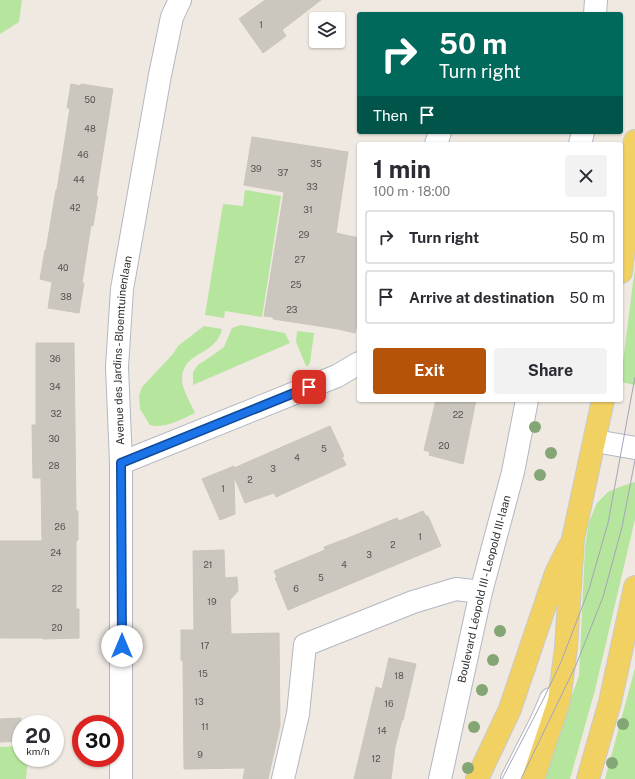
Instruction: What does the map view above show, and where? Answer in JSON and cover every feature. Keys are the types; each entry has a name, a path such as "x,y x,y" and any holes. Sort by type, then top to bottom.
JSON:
{"main road":[{"path":"623,256 635,141"},
{"path":"533,779 559,701 564,668 570,604 573,538 603,402"},
{"path":"477,779 510,709 556,573 573,538"},
{"path":"588,779 610,702 635,587"}],"street":[{"name":"Avenue des Jardins - Bloemtuinenlaan","path":"121,779 121,463 117,367 122,289 160,75 172,17 180,0"},
{"path":"595,12 596,0"},
{"path":"121,463 337,376 357,364"},
{"name":"Boulevard Léopold III - Leopold III-laan","path":"440,779 481,592 513,472 527,402"},
{"path":"595,441 635,448"},
{"path":"283,779 298,714 305,645 413,602 456,589 481,592"},
{"path":"512,779 541,722 564,668"}],"green space":[{"path":"0,0 22,0 19,22 0,34"},
{"path":"245,190 281,196 262,317 225,311 224,318 205,315 223,204 243,206"},
{"path":"635,267 635,385 623,382 623,361"},
{"path":"241,325 285,333 290,343 193,385 193,372 198,365 224,347 232,328"},
{"path":"204,326 222,329 219,338 188,363 184,369 182,378 183,386 195,413 168,425 150,425 140,409 139,396 142,387 173,354 178,346"},
{"path":"297,331 314,333 310,363 308,366 306,366 296,342"},
{"path":"635,482 635,519 595,690 570,779 541,779 579,676 585,547 589,522 597,503 608,492"},
{"path":"635,668 635,779 605,779"},
{"path":"12,746 12,767 27,767 26,779 0,779 0,747"}],"building":[{"path":"265,0 321,0 282,30 286,36 263,53 239,19"},
{"path":"71,84 113,89 96,196 98,196 93,226 91,225 82,283 84,283 79,313 48,308 52,282 40,279 57,190 70,108 67,108"},
{"path":"252,137 348,152 336,233 357,238 357,325 355,333 273,319 273,317 264,316 284,192 244,185"},
{"path":"36,343 74,343 76,511 78,511 78,540 76,541 76,609 79,609 79,638 0,638 0,541 42,541 41,478 33,478 32,425 36,425"},
{"path":"436,402 476,402 463,464 429,455 430,452 424,450"},
{"path":"330,426 344,456 342,457 346,465 276,497 274,493 245,503 234,476 235,514 220,520 202,479 234,466 234,468"},
{"path":"423,511 426,516 428,516 441,546 288,610 275,578 277,577 274,571 325,550 324,547 397,518 399,521"},
{"path":"224,550 225,578 237,577 238,591 230,600 231,634 279,633 280,726 268,779 243,779 245,768 184,769 183,661 181,660 181,630 194,630 193,551"},
{"path":"389,658 416,664 395,747 391,779 354,779 376,687 382,689"},
{"path":"12,718 12,741 0,742 0,719"}],"tram line":[{"path":"502,779 561,662 589,589 608,523 635,377"},
{"path":"521,779 576,665 603,597 622,527 635,460"}],"route":[{"path":"122,646 121,463 309,387"}]}
